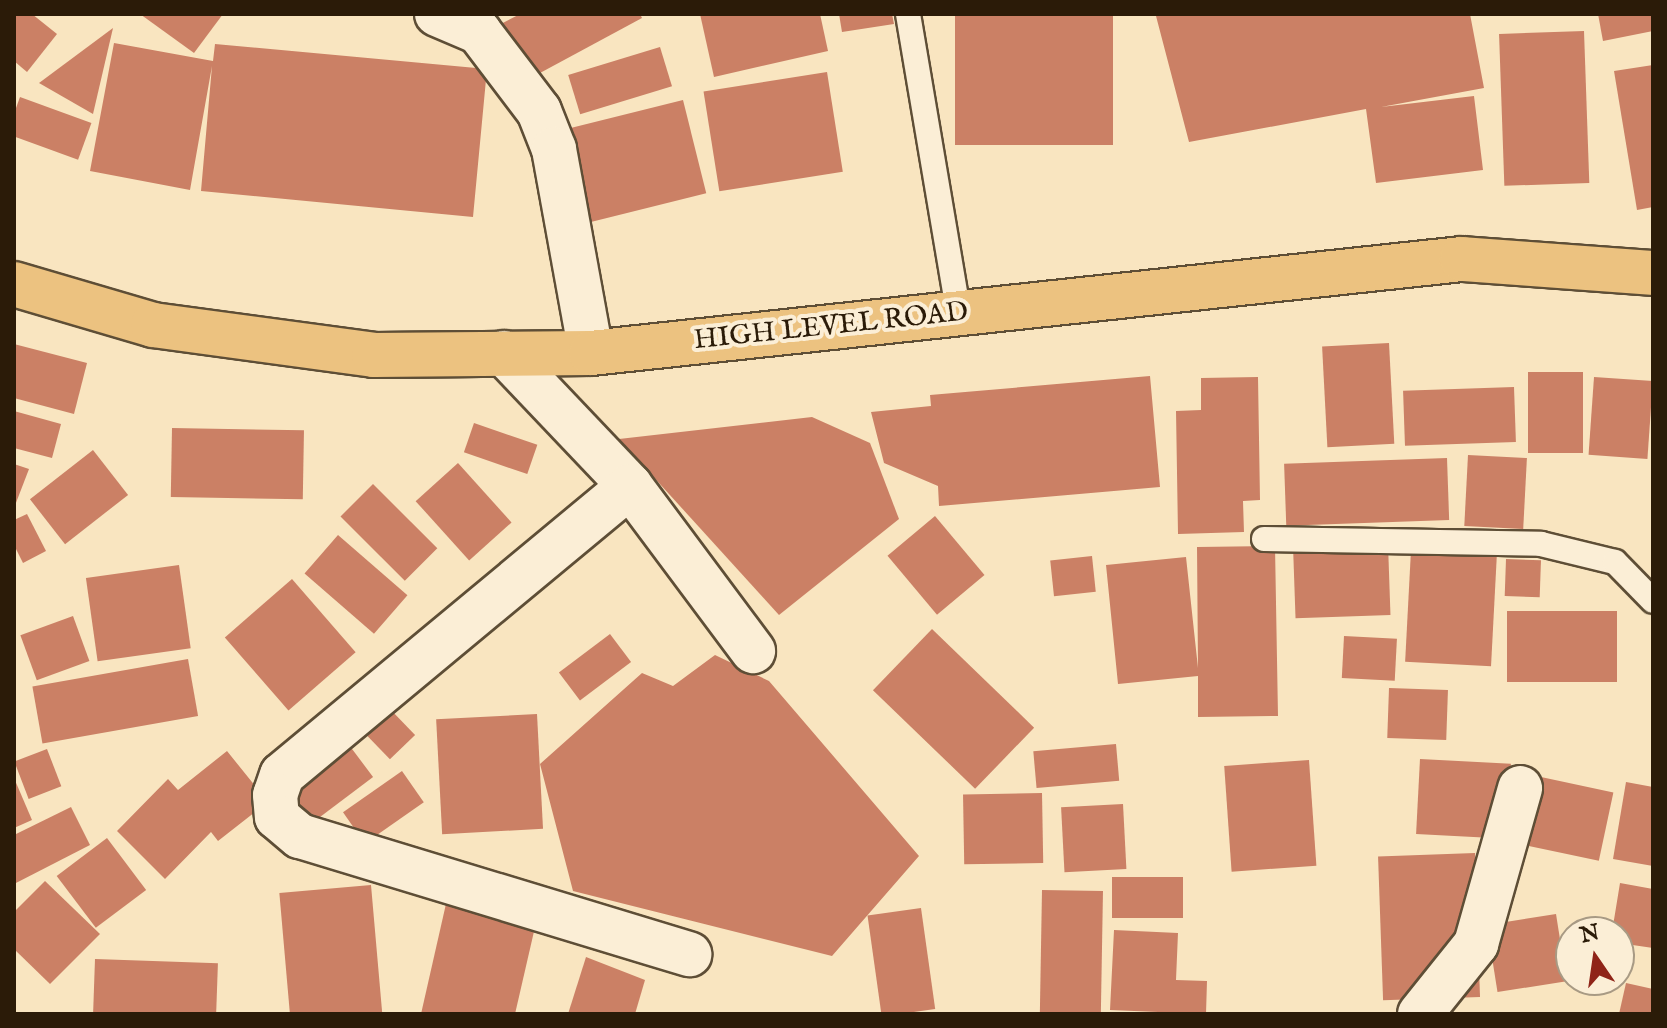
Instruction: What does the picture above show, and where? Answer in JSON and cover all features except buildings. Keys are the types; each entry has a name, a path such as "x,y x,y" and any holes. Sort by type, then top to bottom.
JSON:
{"highway":[{"name":"HIGH LEVEL ROAD","path":"14,284 153,325 374,355 591,353 1462,259 1653,273"}],"street":[{"path":"437,14 479,32 539,111 554,149 591,353"},
{"path":"504,353 630,486 753,651"},
{"path":"630,486 282,775 275,795 277,817 300,836 689,954"},
{"path":"1420,1014 1476,944 1520,788"}],"lane":[{"path":"908,14 959,314"},
{"path":"1264,539 1541,544 1615,562 1653,601"}]}
